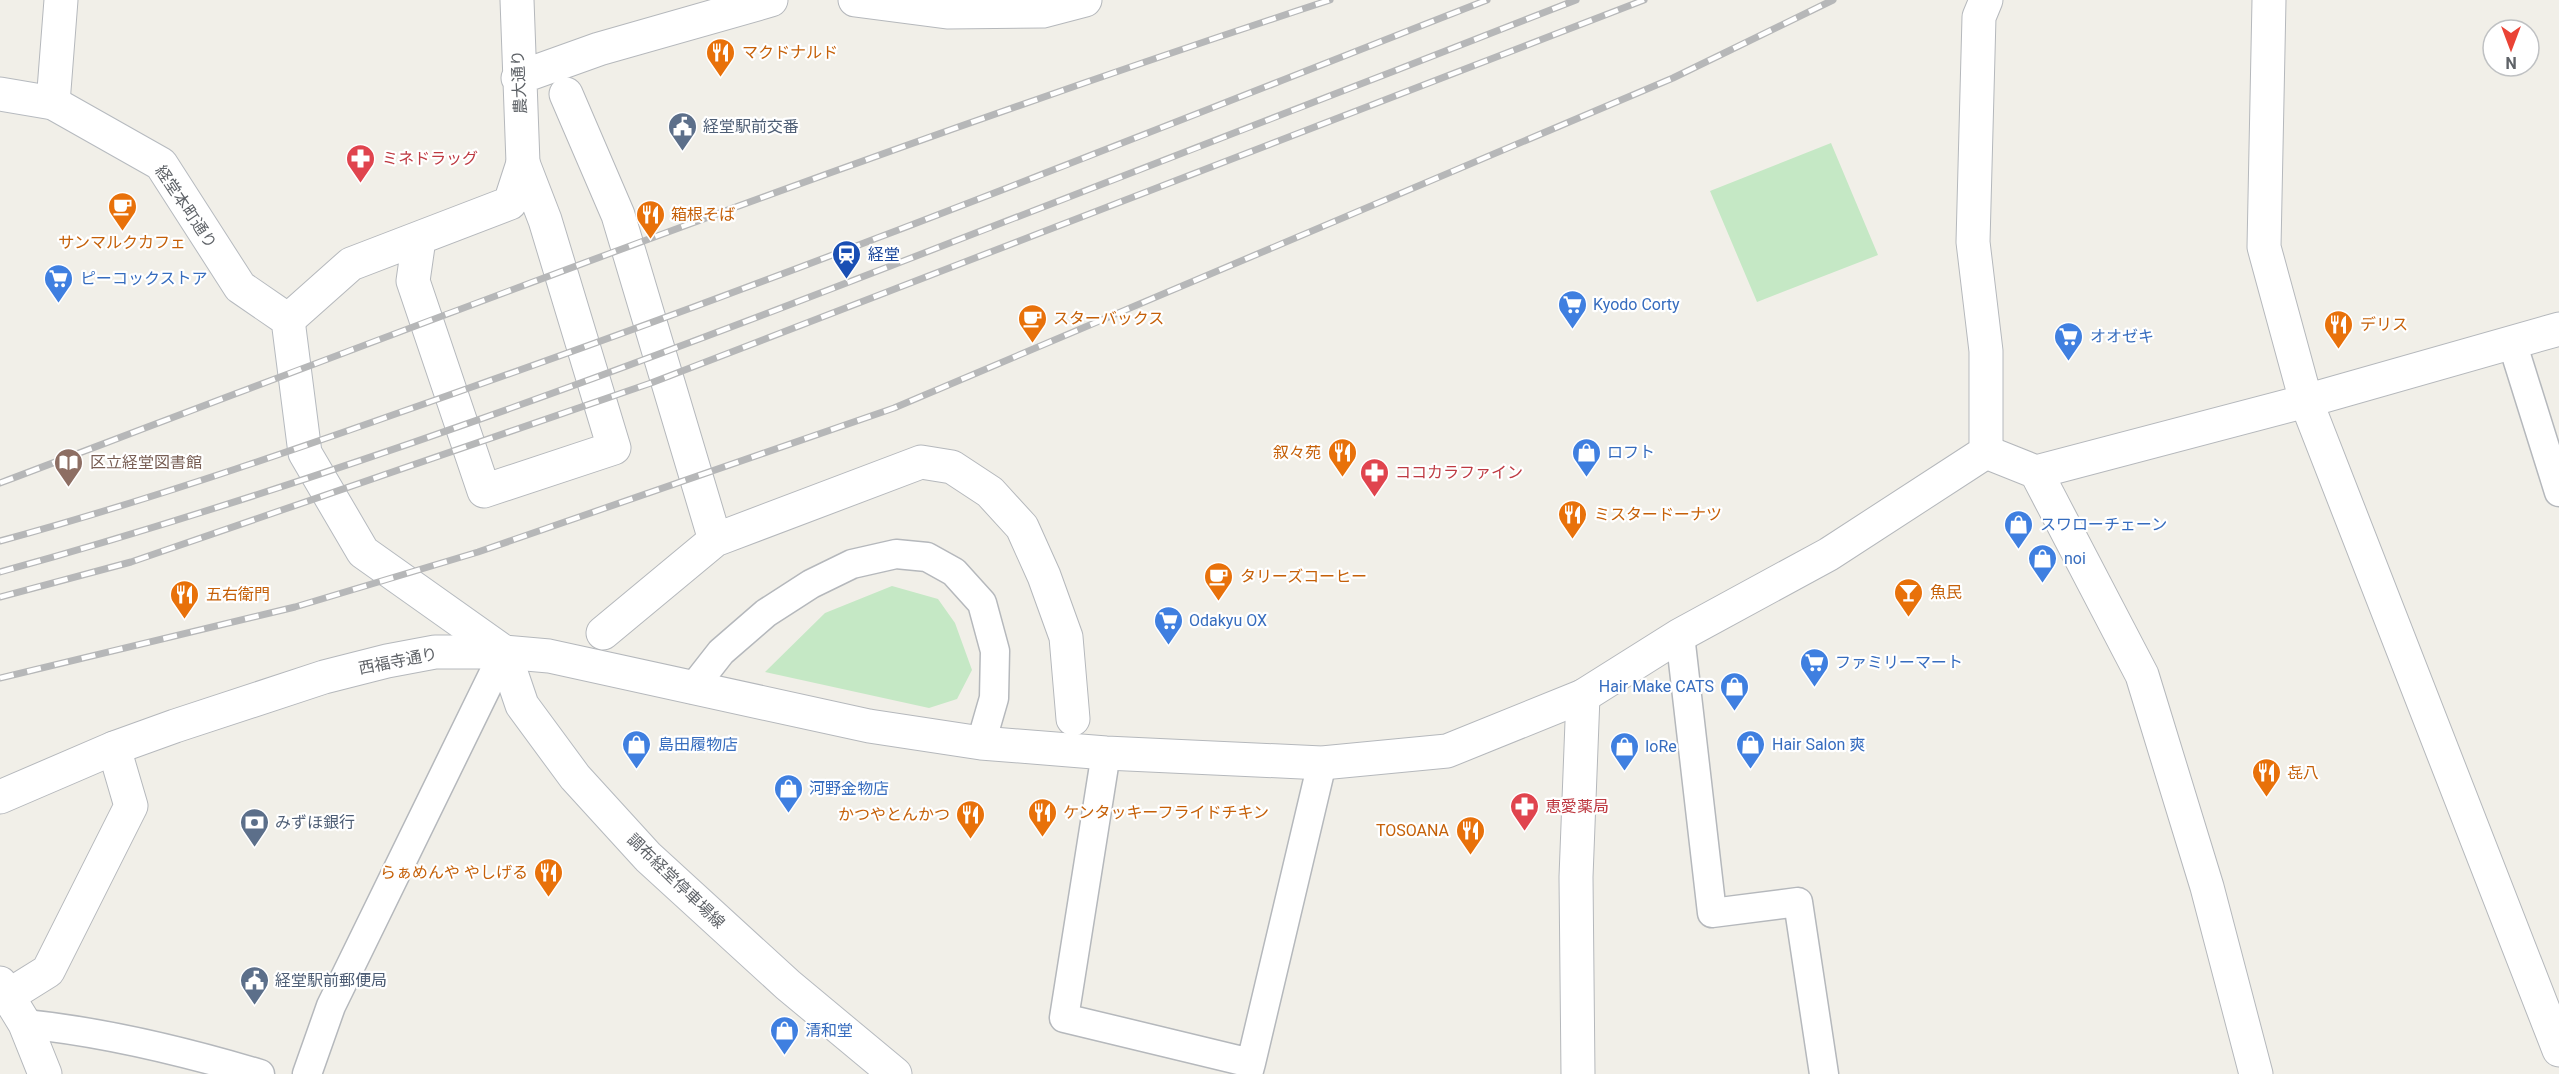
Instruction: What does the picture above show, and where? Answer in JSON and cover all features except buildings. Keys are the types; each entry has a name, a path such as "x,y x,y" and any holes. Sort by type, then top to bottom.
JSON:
{"street":[{"path":"53,103 61,0"},
{"name":"農大通り","path":"517,0 518,78 523,163"},
{"path":"518,78 599,49 771,0"},
{"path":"855,0 947,12 1043,11 1084,0"},
{"path":"1986,0 1979,17 1973,242 1986,351 1986,452 2036,472 2306,401 2559,329"},
{"path":"2269,0 2264,247 2306,401 2559,1050"},
{"name":"経堂本町通り","path":"0,94 53,103 160,164 240,287 288,320"},
{"path":"566,94 618,215 714,540"},
{"path":"419,239 414,281 484,491 614,448 545,220 523,163"},
{"path":"504,651 363,552 305,453 288,320 351,264 510,203 523,163"},
{"name":"西福寺通り","path":"0,797 114,748 324,677 435,651 504,651 561,658 692,689 869,726 981,744 1106,753 1322,763 1447,751 1583,696 1680,635 1829,554 1986,452"},
{"path":"603,633 714,540 921,462 952,467 990,492 1022,527 1044,576 1066,637 1073,719"},
{"path":"2036,472 2142,675 2207,887 2256,1074"},
{"name":"調布経堂停車場線","path":"504,651 522,705 575,777 648,857 788,985 895,1074"},
{"path":"1578,1074 1576,877 1583,696"},
{"path":"45,1074 25,1024 3,993 48,971 131,806 114,748"}],"lane":[{"path":"2512,342 2559,492"},
{"path":"692,689 730,645 766,613 811,584 852,564 897,554 927,557 954,572 982,603 995,651 994,698 981,744"},
{"path":"1680,635 1712,913 1798,902 1824,1074"},
{"path":"307,1074 331,1006 504,651"},
{"path":"1106,753 1064,1018 1250,1068 1322,763"},
{"path":"25,1024 80,1029 186,1052 260,1074"}],"green space":[{"path":"1831,143 1878,255 1757,302 1710,191"},
{"path":"892,586 938,599 955,623 972,670 957,699 929,708 765,672 825,613"}],"railway":[{"path":"0,483 829,173 1162,56 1330,0"},
{"path":"0,541 118,507 236,469 597,342 980,198 1487,0"},
{"path":"0,572 234,502 581,383 810,297 1576,0"},
{"path":"0,597 131,562 651,383 1644,0"},
{"path":"0,678 295,607 478,552 894,408 1673,78 1833,0"}],"place":[{"name":"マクドナルド","path":"721,78"},
{"name":"経堂駅前交番","path":"682,152"},
{"name":"ミネドラッグ","path":"361,184"},
{"name":"サンマルクカフェ","path":"122,232"},
{"name":"箱根そば","path":"650,240"},
{"name":"経堂","path":"847,280"},
{"name":"ピーコックストア","path":"59,304"},
{"name":"Kyodo Corty","path":"1572,330"},
{"name":"スターバックス","path":"1032,344"},
{"name":"デリス","path":"2339,350"},
{"name":"オオゼキ","path":"2069,362"},
{"name":"叙々苑","path":"1342,478"},
{"name":"ロフト","path":"1586,478"},
{"name":"区立経堂図書館","path":"69,488"},
{"name":"ココカラファイン","path":"1374,498"},
{"name":"ミスタードーナツ","path":"1573,540"},
{"name":"スワローチェーン","path":"2019,550"},
{"name":"noi","path":"2043,584"},
{"name":"タリーズコーヒー","path":"1219,602"},
{"name":"魚民","path":"1909,618"},
{"name":"五右衛門","path":"185,620"},
{"name":"Odakyu OX","path":"1168,646"},
{"name":"ファミリーマート","path":"1814,688"},
{"name":"Hair Make CATS","path":"1735,712"},
{"name":"島田履物店","path":"637,770"},
{"name":"Hair Salon 爽","path":"1751,770"},
{"name":"IoRe","path":"1624,772"},
{"name":"㐂八","path":"2266,798"},
{"name":"河野金物店","path":"788,814"},
{"name":"恵愛薬局","path":"1524,832"},
{"name":"ケンタッキーフライドチキン","path":"1042,838"},
{"name":"かつやとんかつ","path":"971,840"},
{"name":"みずほ銀行","path":"254,848"},
{"name":"TOSOANA","path":"1470,856"},
{"name":"らぁめんや やしげる","path":"549,898"},
{"name":"経堂駅前郵便局","path":"254,1006"},
{"name":"清和堂","path":"784,1056"}]}
